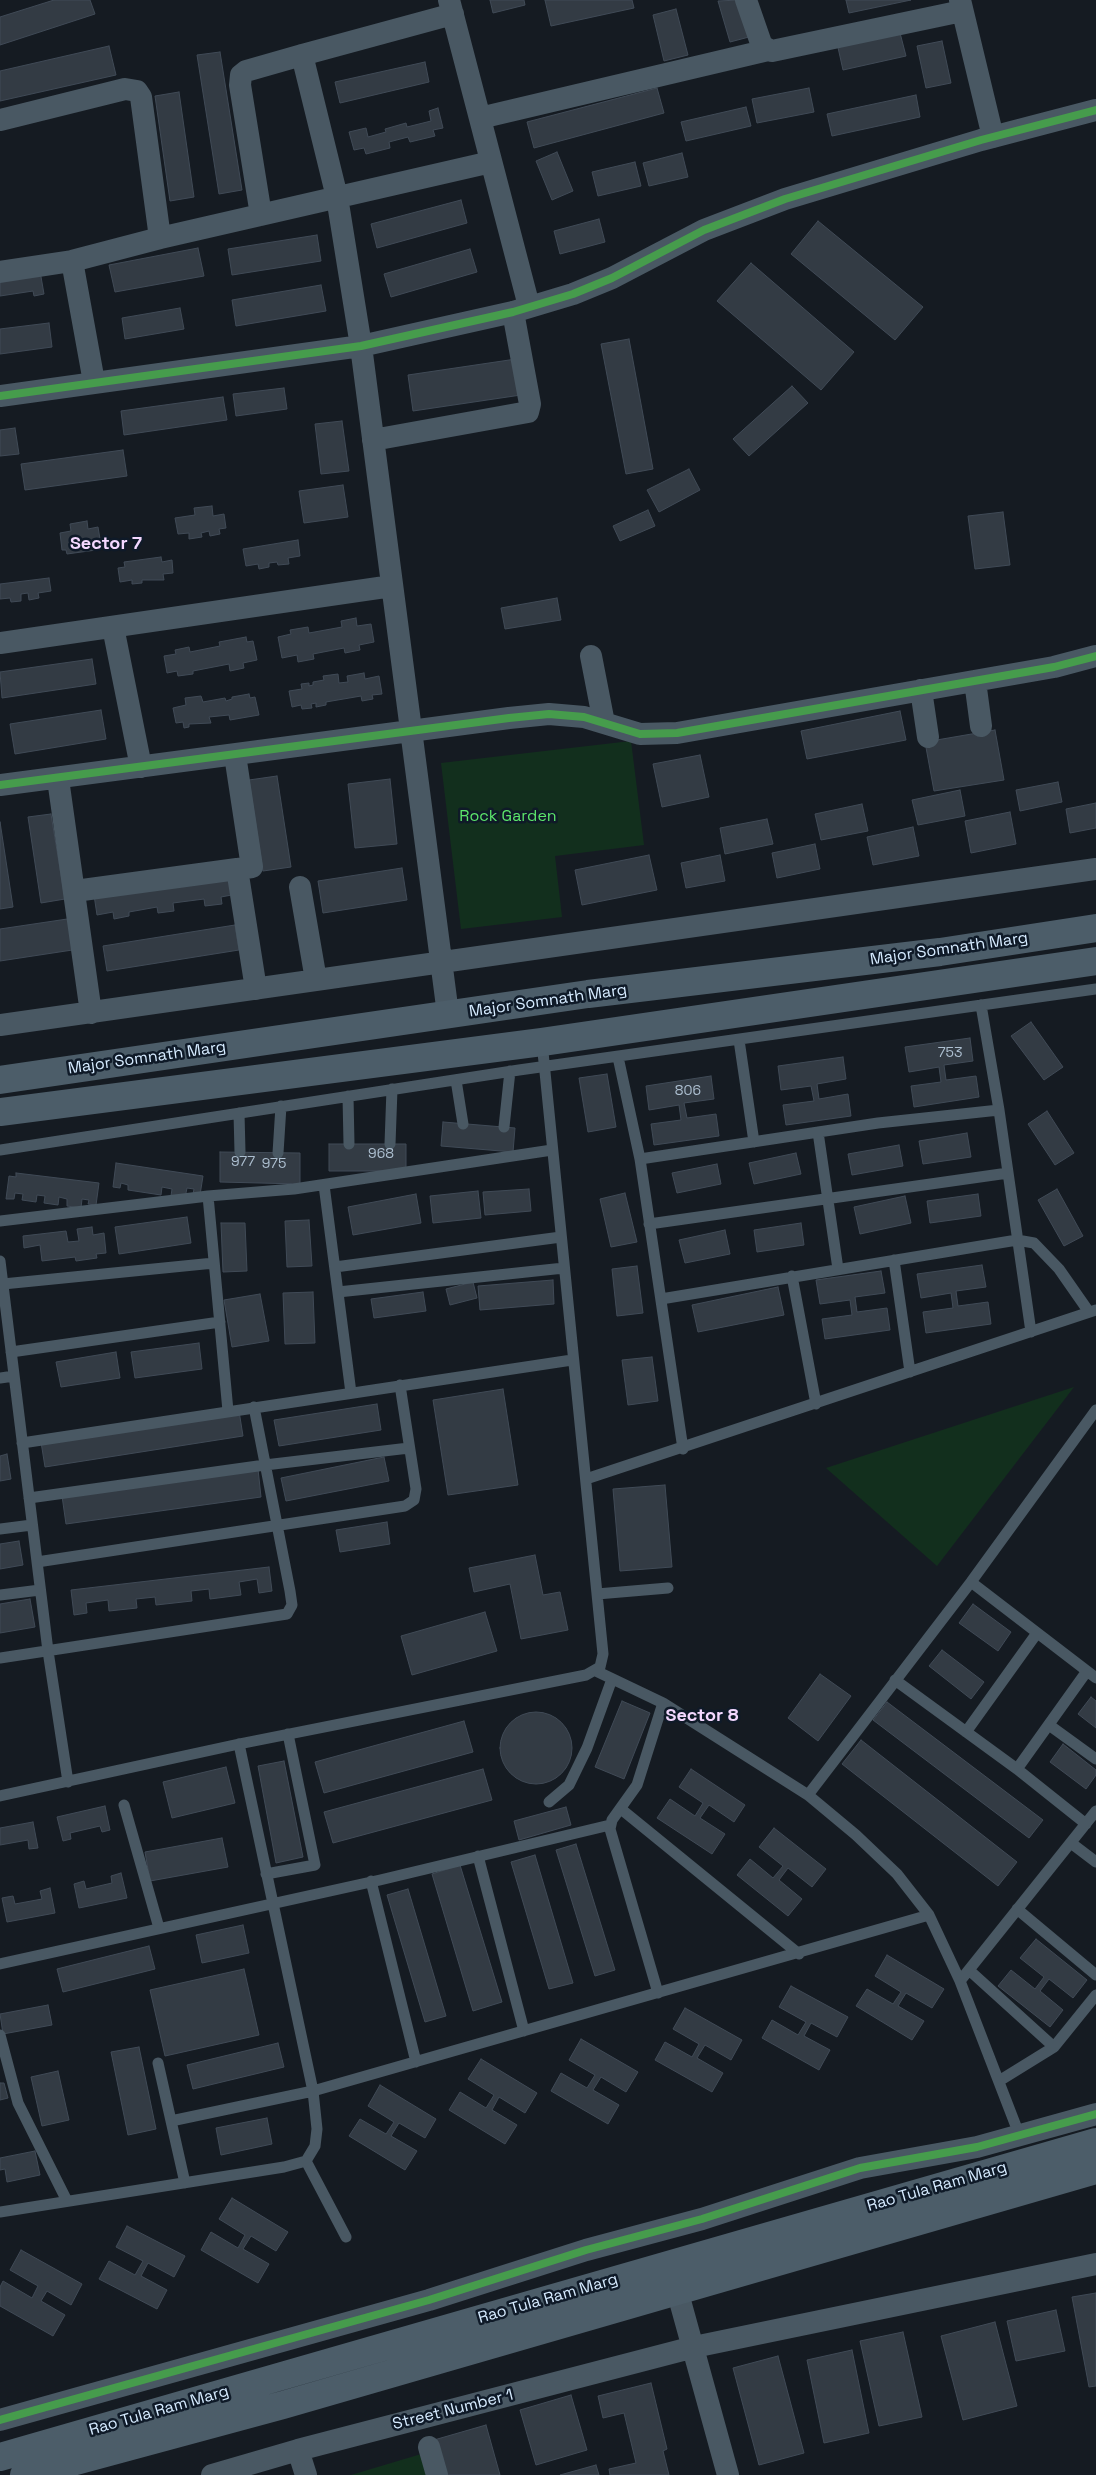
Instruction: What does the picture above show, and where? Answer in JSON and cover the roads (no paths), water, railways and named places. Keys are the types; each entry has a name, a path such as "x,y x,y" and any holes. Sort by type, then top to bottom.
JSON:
{"main road":[{"name":"Major Somnath Marg","path":"0,1080 598,993 940,952 1096,928"},
{"name":"Major Somnath Marg","path":"0,1112 543,1054 1096,961"},
{"name":"Rao Tula Ram Marg","path":"0,2456 1096,2142"},
{"name":"Rao Tula Ram Marg","path":"24,2475 283,2406 677,2290 1096,2170"}],"street":[{"path":"746,0 762,46 768,50"},
{"path":"480,118 961,6 993,137"},
{"path":"261,215 240,78 246,71 451,7 492,162 521,309 530,404 528,412 373,440"},
{"path":"302,55 337,197 361,346 448,1014"},
{"path":"0,120 125,89 137,92 141,97 160,238"},
{"path":"0,396 361,346 521,309 573,294 612,278 704,230 747,213 873,171 1096,110"},
{"path":"0,272 72,261 160,238 492,162"},
{"path":"72,261 94,382"},
{"path":"0,643 392,586"},
{"path":"113,627 141,767"},
{"path":"591,656 604,723"},
{"path":"0,786 549,714 576,715 640,734 677,734 1054,667 1096,656"},
{"path":"975,681 981,726"},
{"path":"921,690 928,737"},
{"path":"75,891 252,867 235,755"},
{"path":"58,779 75,891 90,1013"},
{"path":"231,870 237,869 256,989"},
{"path":"0,1026 1096,869"},
{"path":"300,887 316,980"},
{"path":"0,2420 429,2300 586,2250 702,2219 860,2168 977,2147 1096,2114"},
{"path":"977,2147 985,2174"},
{"name":"Street Number 1","path":"212,2475 298,2450 694,2347 1096,2264"},
{"path":"677,2290 728,2475"},
{"path":"429,2448 437,2475"},
{"path":"298,2450 306,2475"}],"lane":[{"path":"0,1150 510,1072 543,1054 618,1057 1096,989"},
{"path":"981,1005 999,1110 1030,1332"},
{"path":"739,1040 754,1142"},
{"path":"0,1796 239,1744 586,1675 600,1667 603,1654 572,1360 543,1054"},
{"path":"618,1057 640,1159 683,1449"},
{"path":"504,1128 510,1072"},
{"path":"456,1080 463,1124"},
{"path":"390,1144 392,1089"},
{"path":"348,1096 349,1144"},
{"path":"278,1153 281,1106"},
{"path":"640,1159 818,1132 999,1110"},
{"path":"239,1113 240,1152"},
{"path":"818,1132 838,1269"},
{"path":"0,1221 324,1184 552,1150"},
{"path":"650,1224 1008,1173"},
{"path":"324,1184 350,1393"},
{"path":"208,1196 228,1411"},
{"path":"335,1267 561,1237"},
{"path":"586,1480 1093,1311 1059,1269 1034,1243 1017,1240 661,1299"},
{"path":"894,1260 910,1372"},
{"path":"0,1261 40,1590 68,1782"},
{"path":"2,1279 214,1263"},
{"path":"338,1292 564,1268"},
{"path":"792,1276 816,1404"},
{"path":"11,1352 220,1322"},
{"path":"22,1443 572,1360"},
{"path":"0,1378 14,1376"},
{"path":"37,1562 396,1508 410,1503 416,1496 416,1489 400,1386"},
{"path":"0,1658 287,1614 292,1606 290,1591 254,1407"},
{"path":"808,1794 970,1582 1096,1410"},
{"path":"29,1498 265,1465 409,1448"},
{"path":"0,1529 32,1525"},
{"path":"970,1582 1092,1674 1049,1725 1017,1769"},
{"path":"597,1594 668,1588"},
{"path":"0,1595 40,1590"},
{"path":"966,1732 1037,1633"},
{"path":"596,1671 662,1703 808,1794 856,1835 897,1874 929,1915 960,1981 1019,2134"},
{"path":"549,1802 570,1785 587,1748 612,1679"},
{"path":"895,1680 1017,1769 1086,1824"},
{"path":"0,1964 371,1881 610,1825 636,1784 662,1703"},
{"path":"1049,1725 1096,1758"},
{"path":"266,1874 315,1865 288,1734"},
{"path":"0,2212 284,2168 306,2160 315,2146 317,2129 313,2091 239,1744"},
{"path":"124,1805 159,1928"},
{"path":"621,1809 682,1856 798,1954"},
{"path":"960,1981 1096,1811"},
{"path":"610,1825 658,1993"},
{"path":"1071,1842 1096,1862"},
{"path":"478,1856 524,2031"},
{"path":"371,1881 416,2062"},
{"path":"1017,1909 1096,1976"},
{"path":"171,2121 313,2091 798,1954 929,1915"},
{"path":"969,1970 1054,2047"},
{"path":"999,2082 1054,2047 1096,1995"},
{"path":"0,2035 18,2103 67,2201"},
{"path":"158,2063 185,2183"},
{"path":"306,2160 346,2237"}],"district":[{"name":"Sector 7","path":"106,544"},
{"name":"Sector 8","path":"702,1716"}],"park label":[{"name":"Rock Garden","path":"508,817"}]}
